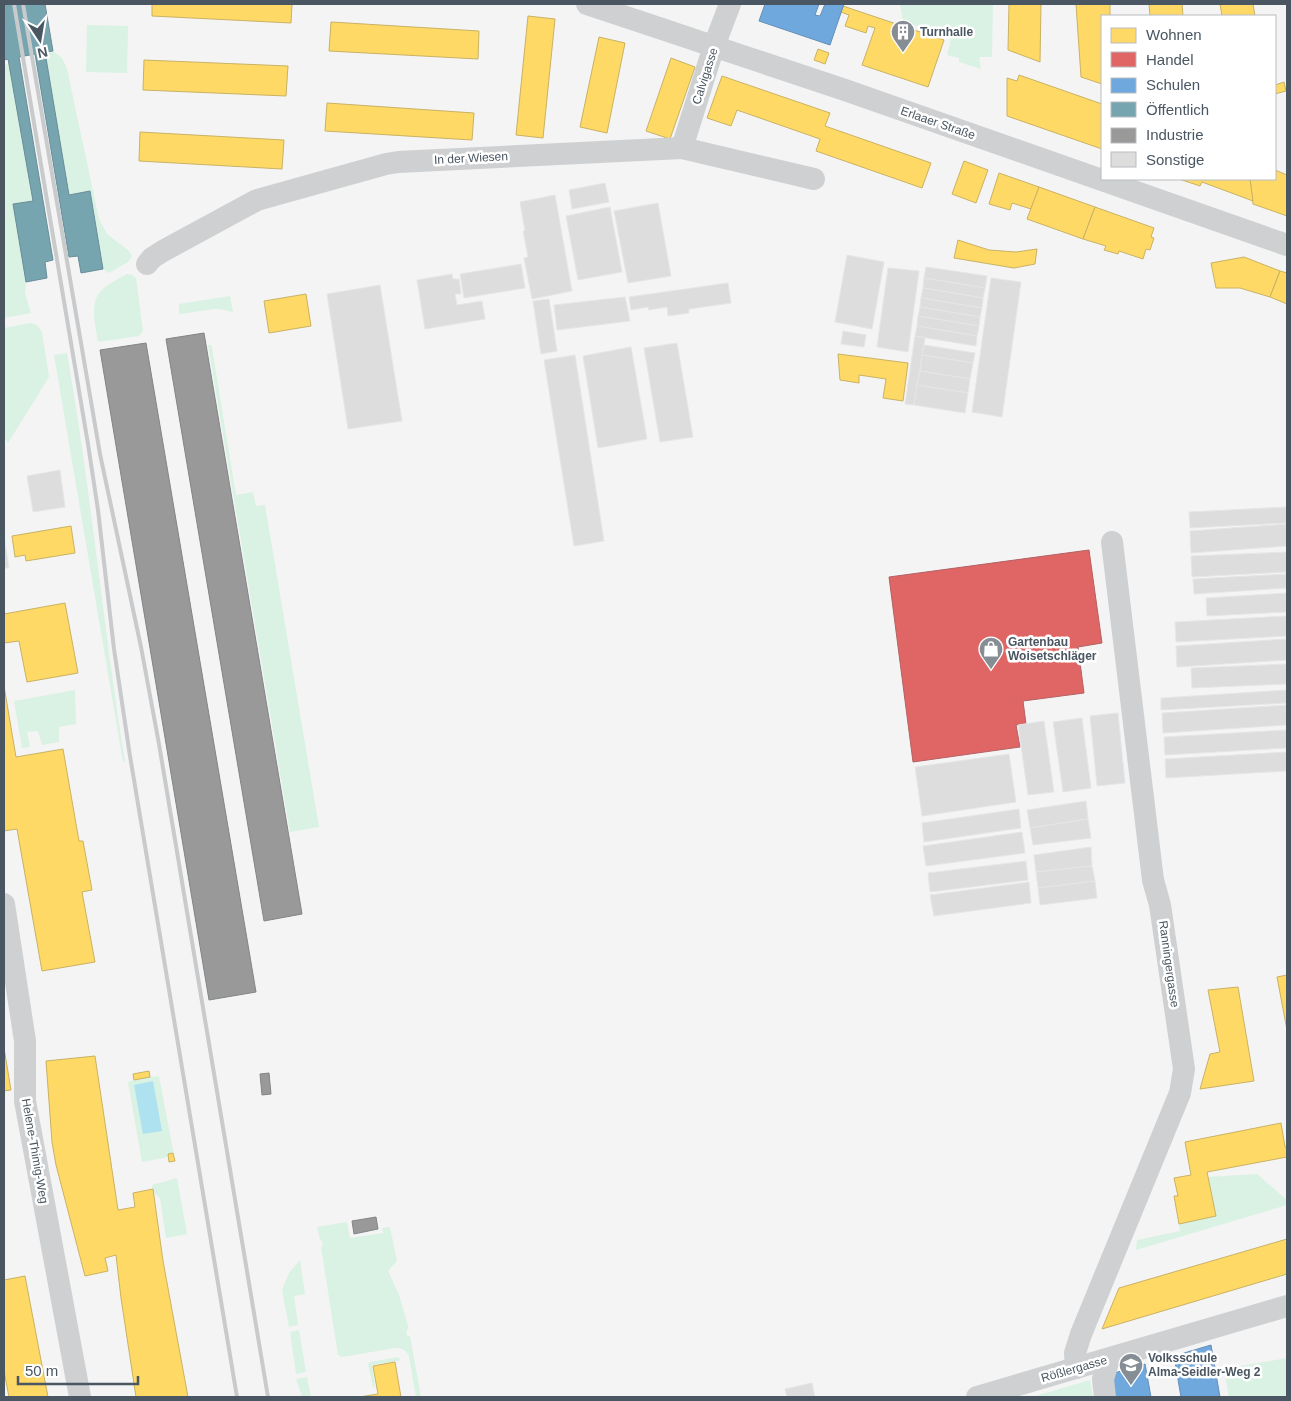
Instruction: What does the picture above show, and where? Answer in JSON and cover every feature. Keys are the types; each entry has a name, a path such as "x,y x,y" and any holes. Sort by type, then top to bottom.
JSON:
{"street":[{"name":"Erlaaer Straße","path":"587,4 845,90 1287,246"},
{"name":"Calvigasse","path":"682,148 714,46 730,4"},
{"name":"In der Wiesen","path":"147,264 152,258 163,251 257,200 386,164 407,161 682,148 814,179"},
{"name":"Ranningergasse","path":"1076,1368 1075,1353 1180,1093 1184,1069 1160,905 1153,880 1112,542"},
{"name":"Helene-Thimig-Weg","path":"4,904 25,1041 25,1102 80,1397"},
{"name":"Rößlergasse","path":"977,1397 1287,1306"},
{"path":"1105,1397 1103,1379 1109,1358"}],"green space":[{"path":"900,4 993,4 992,57 979,57 981,69 959,62 959,58 947,55 951,39 903,21"},
{"path":"87,25 128,26 127,73 86,72"},
{"path":"53,51 62,58 67,69 99,219 107,234 129,251 132,256 128,262 109,273 103,269 90,191 69,195 45,52"},
{"path":"9,64 33,201 13,204 26,282 25,293 31,313 4,318 4,65"},
{"path":"127,274 136,278 143,331 139,336 98,342 94,307 98,294 105,287"},
{"path":"230,296 233,312 214,309 179,313 179,304"},
{"path":"30,323 37,325 42,332 49,377 8,443 4,436 4,328"},
{"path":"208,345 211,345 212,348 236,495 253,492 256,506 265,505 319,827 290,832"},
{"path":"67,353 83,455 125,762 123,762 54,355"},
{"path":"75,690 76,724 59,727 59,742 42,745 38,731 27,732 30,747 22,748 14,701"},
{"path":"149,1071 151,1077 159,1076 175,1161 169,1162 168,1157 142,1162 128,1082 134,1080 133,1074"},
{"path":"1257,1174 1287,1200 1287,1205 1136,1250 1137,1240 1180,1231 1179,1224 1215,1216 1208,1177"},
{"path":"177,1178 187,1234 166,1238 160,1198 153,1192 152,1185"},
{"path":"347,1222 350,1238 383,1233 382,1228 390,1227 397,1261 388,1271 399,1295 409,1329 406,1330 407,1336 410,1336 421,1397 416,1397 409,1357 404,1350 395,1348 342,1357 338,1355 321,1247 323,1246 317,1227"},
{"path":"300,1260 305,1294 294,1296 298,1325 289,1327 282,1290 289,1273"},
{"path":"299,1330 306,1372 296,1374 290,1332"},
{"path":"398,1357 400,1359 398,1362 372,1365 375,1387 373,1387 368,1364"},
{"path":"1287,1358 1287,1397 1229,1397 1224,1369"},
{"path":"307,1377 311,1397 302,1397 296,1379"},
{"path":"1090,1380 1093,1397 1032,1397"}],"water":[{"path":"153,1081 162,1131 143,1134 134,1085"}],"building: Wohnen":[{"path":"152,4 292,4 291,23 152,16"},
{"path":"1009,4 1041,4 1040,62 1008,50"},
{"path":"1076,4 1110,4 1110,15 1101,15 1101,84 1081,77"},
{"path":"1149,4 1182,4 1183,15 1150,15"},
{"path":"1220,4 1253,4 1255,15 1222,15"},
{"name":"Turnhalle","path":"843,6 944,40 928,87 862,65 875,28 868,26 866,33 845,26 849,15 841,12"},
{"path":"528,16 555,19 543,138 516,135"},
{"path":"331,22 479,31 478,59 329,51"},
{"path":"599,37 625,43 607,133 580,127"},
{"path":"818,49 829,53 825,64 814,60"},
{"path":"671,58 695,67 670,139 646,131"},
{"path":"144,60 288,66 286,96 143,90"},
{"path":"1019,75 1101,104 1101,149 1007,116 1007,78 1017,81"},
{"path":"722,76 830,113 825,126 931,163 922,188 816,151 820,139 737,110 731,126 707,118"},
{"path":"1284,82 1286,91 1276,94 1276,85"},
{"path":"327,103 474,113 472,140 325,131"},
{"path":"140,132 284,140 282,169 139,161"},
{"path":"964,161 988,170 976,203 952,194"},
{"path":"1276,170 1287,175 1287,216 1253,204 1250,180 1276,180"},
{"path":"999,173 1039,187 1031,209 1012,203 1010,210 989,204"},
{"path":"1182,180 1250,180 1253,201 1202,182 1200,186"},
{"path":"1039,187 1095,207 1083,239 1027,219"},
{"path":"1095,207 1154,228 1151,237 1154,238 1150,250 1146,249 1143,259 1119,251 1118,254 1104,250 1106,246 1083,239"},
{"path":"958,240 989,250 1016,252 1037,249 1035,264 1014,268 954,258"},
{"path":"1244,257 1280,271 1270,297 1240,288 1216,288 1211,263"},
{"path":"1280,271 1287,273 1287,304 1270,297"},
{"path":"306,294 311,326 269,333 264,301"},
{"path":"838,354 908,363 903,401 883,398 886,379 859,375 859,383 840,380"},
{"path":"71,526 75,553 26,561 25,555 15,557 12,536"},
{"path":"65,603 78,673 27,682 19,641 4,643 4,614"},
{"path":"4,686 16,757 63,749 79,841 83,841 92,890 82,892 95,962 42,971 17,829 4,831"},
{"path":"1287,975 1287,1030 1277,977"},
{"path":"1238,987 1254,1081 1200,1089 1210,1054 1220,1052 1208,990"},
{"path":"4,1048 11,1090 4,1091"},
{"path":"95,1056 118,1210 135,1207 133,1193 153,1189 163,1261 188,1397 136,1397 116,1255 105,1258 108,1271 85,1276 56,1165 52,1142 46,1061"},
{"path":"149,1071 150,1077 134,1080 133,1074"},
{"path":"1281,1123 1285,1147 1287,1147 1287,1157 1207,1172 1216,1216 1179,1224 1174,1196 1178,1196 1174,1178 1191,1175 1185,1142"},
{"path":"173,1153 175,1161 169,1162 168,1154"},
{"path":"1287,1239 1287,1274 1102,1329 1119,1288"},
{"path":"25,1276 48,1397 9,1397 4,1371 4,1280"},
{"path":"395,1362 401,1397 359,1397 378,1394 373,1366"}],"building: Handel":[{"name":"Gartenbau Woisetschläger","path":"1089,550 1102,643 1078,647 1084,693 1023,701 1026,724 1016,725 1020,747 913,762 889,577"}],"building: Schulen":[{"path":"765,4 819,4 815,15 820,16 825,4 844,4 830,45 759,21"},
{"path":"1211,1345 1220,1397 1181,1397 1174,1356"},
{"name":"Volksschule Alma-Seidler-Weg 2","path":"1145,1364 1151,1397 1115,1397 1111,1374"}],"building: Öffentlich":[{"path":"4,4 45,4 53,51 45,52 69,195 90,191 103,269 81,273 78,256 69,257 35,54 19,57 53,260 45,262 47,278 26,282 13,204 33,201 8,59 4,60"}],"building: Industrie":[{"path":"204,333 302,914 264,921 166,339"},
{"path":"146,343 256,992 209,1000 100,350"},
{"path":"269,1073 271,1094 262,1095 260,1074"},
{"path":"376,1217 378,1229 354,1234 352,1221"}],"building: Sonstige":[{"path":"605,183 609,202 572,209 569,190"},
{"path":"555,195 572,291 532,299 524,258 528,257 520,202"},
{"path":"658,203 671,276 628,283 614,211"},
{"path":"610,207 622,272 578,280 566,216"},
{"path":"847,255 884,262 872,329 835,322"},
{"path":"521,264 525,288 464,298 460,274"},
{"path":"926,267 987,276 985,288 924,278"},
{"path":"888,268 919,271 908,352 877,347"},
{"path":"452,274 453,279 459,279 461,294 455,294 457,305 482,301 485,319 425,329 417,280"},
{"path":"924,278 985,288 983,298 923,288"},
{"path":"991,278 1021,282 1002,417 972,412"},
{"path":"728,283 731,303 689,309 689,313 668,316 667,307 649,310 648,307 631,310 629,297"},
{"path":"380,285 402,421 348,429 327,294"},
{"path":"923,288 983,298 982,308 921,298"},
{"path":"625,297 630,321 557,330 554,305"},
{"path":"921,298 982,308 980,317 920,307"},
{"path":"549,299 557,351 541,354 533,301"},
{"path":"920,307 980,317 979,326 918,316"},
{"path":"918,316 979,326 977,336 917,326"},
{"path":"917,326 977,336 976,346 915,336"},
{"path":"843,331 866,335 864,347 841,344"},
{"path":"915,336 925,338 914,405 905,404"},
{"path":"677,343 693,437 660,442 644,348"},
{"path":"924,345 975,353 973,363 922,355"},
{"path":"631,347 647,439 598,448 583,356"},
{"path":"575,355 604,541 574,546 544,360"},
{"path":"922,355 973,363 970,379 920,371"},
{"path":"920,371 970,379 968,393 917,385"},
{"path":"917,385 968,393 965,413 914,405"},
{"path":"60,470 65,507 33,512 27,476"},
{"path":"1287,507 1287,523 1190,528 1189,512"},
{"path":"1287,524 1287,546 1191,553 1190,531"},
{"path":"4,537 9,568 4,568"},
{"path":"1287,552 1287,572 1192,577 1191,556"},
{"path":"1287,574 1287,588 1194,594 1193,579"},
{"path":"1287,593 1287,612 1207,616 1206,598"},
{"path":"1287,616 1287,636 1176,642 1175,622"},
{"path":"1287,639 1287,660 1177,667 1176,646"},
{"path":"1287,664 1287,684 1192,688 1191,668"},
{"path":"1287,690 1287,703 1161,710 1161,698"},
{"path":"1287,705 1287,725 1163,733 1162,713"},
{"path":"1118,713 1125,783 1097,786 1090,716"},
{"path":"1082,718 1091,788 1063,792 1053,722"},
{"path":"1044,721 1054,792 1028,795 1018,725"},
{"path":"1287,730 1287,748 1165,755 1164,737"},
{"path":"1287,752 1287,771 1166,778 1165,759"},
{"path":"1009,754 1016,802 922,816 915,767"},
{"path":"1086,801 1088,819 1030,828 1027,810"},
{"path":"1019,809 1021,828 924,842 922,823"},
{"path":"1088,819 1091,838 1033,845 1030,828"},
{"path":"1022,832 1025,853 926,866 923,846"},
{"path":"1091,847 1092,866 1036,872 1034,855"},
{"path":"1026,861 1028,880 930,892 928,873"},
{"path":"1092,866 1095,881 1038,888 1036,872"},
{"path":"1095,881 1097,898 1040,905 1038,888"},
{"path":"1029,882 1031,903 934,916 930,895"},
{"path":"812,1383 815,1397 787,1397 785,1389"}],"railway":[{"path":"14,4 88,444 98,510 114,649 130,756 237,1397"},
{"path":"23,4 100,454 141,647 159,744 268,1397"}],"place":[{"name":"Turnhalle","path":"903,53"},
{"name":"Gartenbau Woisetschläger","path":"991,670"},
{"name":"Volksschule Alma-Seidler-Weg 2","path":"1131,1386"}]}
